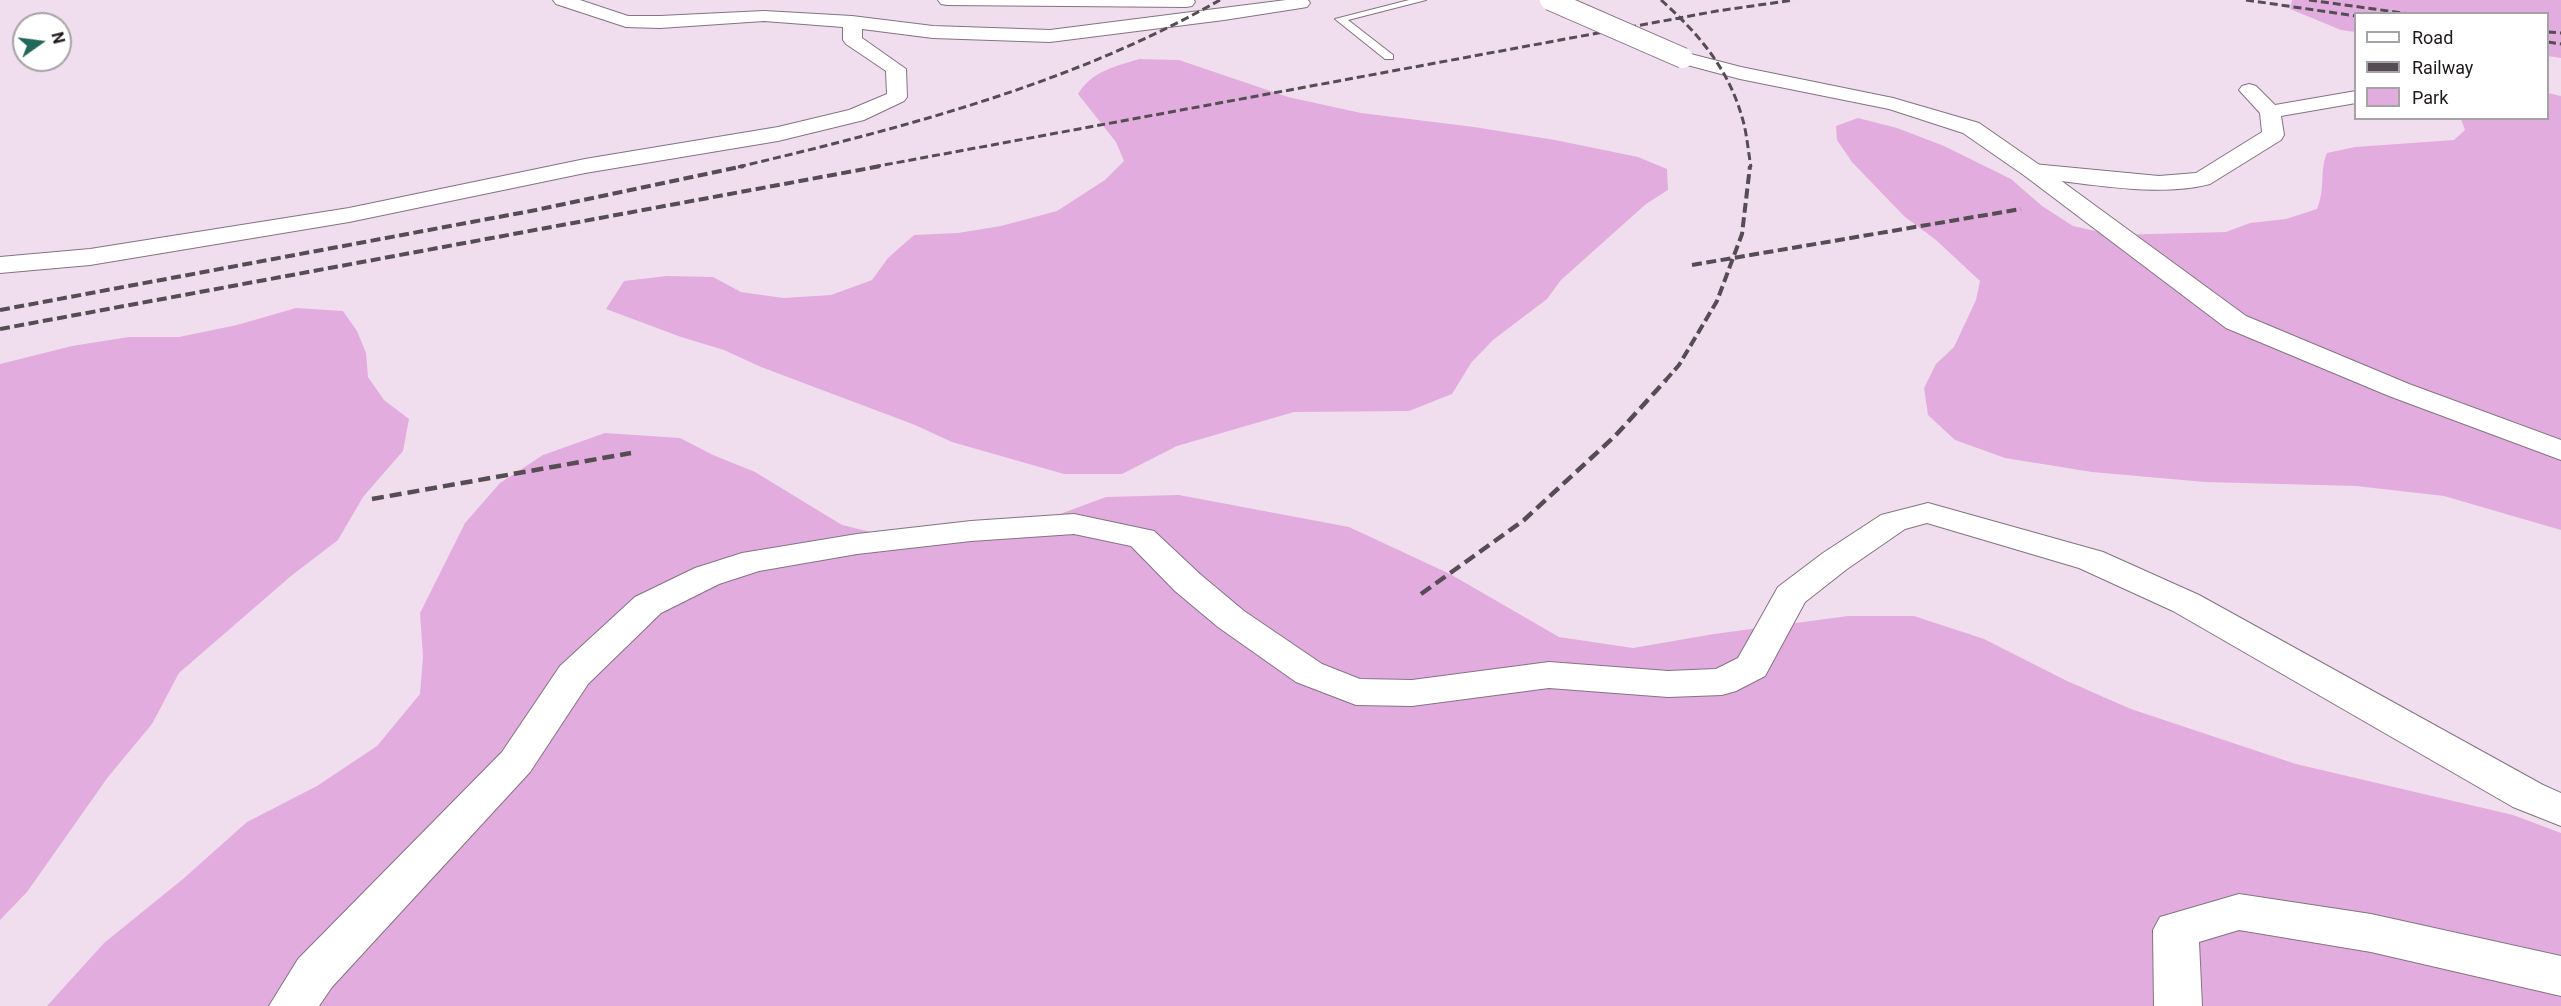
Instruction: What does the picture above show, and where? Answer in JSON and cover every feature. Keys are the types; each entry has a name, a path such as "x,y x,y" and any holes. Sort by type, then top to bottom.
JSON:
{"street":[{"path":"561,0 626,21 660,22 764,16 852,22 933,32 1050,36 1224,15 1309,2"},
{"path":"947,0 1309,2"},
{"path":"1550,0 1683,58 1740,73 1893,104 1971,128 2033,171 2236,322 2399,390 2561,451"},
{"path":"0,265 90,257 349,215 585,166 778,134 856,115 897,97 896,69 852,40 852,22"},
{"path":"2033,171 2159,183 2202,179 2272,135 2270,112 2249,90"},
{"path":"2270,112 2354,97"},
{"path":"292,1006 315,973 516,762 573,675 648,604 707,576 754,561 856,544 970,531 1074,524 1142,538 1188,583 1232,619 1309,673 1356,692 1412,693 1549,675 1668,684 1722,682 1752,667 1791,595 1835,561 1893,522 1928,513 2091,560 2186,603 2528,796 2561,810"},
{"path":"2178,1006 2176,930 2239,912 2372,933 2561,976"}],"lane":[{"path":"1389,57 1340,19 1421,0"}],"green space":[{"path":"2292,0 2561,0 2561,58 2549,56 2549,12 2354,12 2354,32 2341,30 2290,9"},
{"path":"1139,59 1179,60 1288,97 1361,113 1474,127 1638,157 1667,169 1668,190 1646,204 1561,280 1547,299 1493,340 1471,363 1452,394 1409,411 1294,412 1177,446 1122,474 1064,474 952,442 915,425 761,367 724,350 681,337 606,309 624,281 667,276 713,277 741,292 783,298 831,295 872,280 888,258 914,235 958,233 1001,226 1057,211 1105,180 1124,161 1116,142 1078,94 1097,75"},
{"path":"2549,93 2561,96 2561,530 2444,496 2356,486 2205,482 2092,472 2005,458 1955,440 1928,415 1924,388 1936,364 1954,347 1976,300 1980,281 1936,240 1905,217 1852,162 1837,140 1836,126 1858,118 1897,128 1944,146 2011,179 2042,206 2073,226 2114,235 2226,232 2250,223 2286,219 2317,209 2327,153 2355,147 2454,140 2465,130 2461,120 2549,120"},
{"path":"296,308 343,311 357,331 366,353 368,377 384,400 409,419 403,451 363,497 338,540 291,576 179,673 152,724 108,777 27,892 0,920 0,364 72,346 129,337 179,337 237,325"},
{"path":"605,433 680,438 713,455 755,472 842,525 912,542 1052,517 1106,497 1179,495 1349,527 1450,574 1559,637 1633,648 1714,634 1848,616 1914,616 1984,639 2067,681 2131,709 2296,764 2513,815 2561,833 2561,1006 47,1006 104,943 183,879 247,822 317,786 377,746 420,694 423,657 420,613 465,523 500,483 543,455"}],"railway":[{"path":"738,167 924,119 1046,79 1164,30 1220,0"},
{"path":"1661,0 1680,18"},
{"path":"1680,18 1794,0"},
{"path":"2246,0 2354,16"},
{"path":"2309,0 2396,12"},
{"path":"873,167 1680,18"},
{"path":"1680,18 1710,52 1729,83 1744,123 1751,167"},
{"path":"2549,32 2561,33"},
{"path":"2549,42 2561,44"},
{"path":"0,310 536,210 744,166"},
{"path":"0,329 881,166"},
{"path":"1733,258 1742,234 1750,166"},
{"path":"1733,258 2021,209"},
{"path":"1665,381 1679,365 1717,301 1733,258"},
{"path":"1692,265 1733,258"},
{"path":"1421,594 1524,520 1615,436 1666,380"},
{"path":"372,499 631,453"}]}
